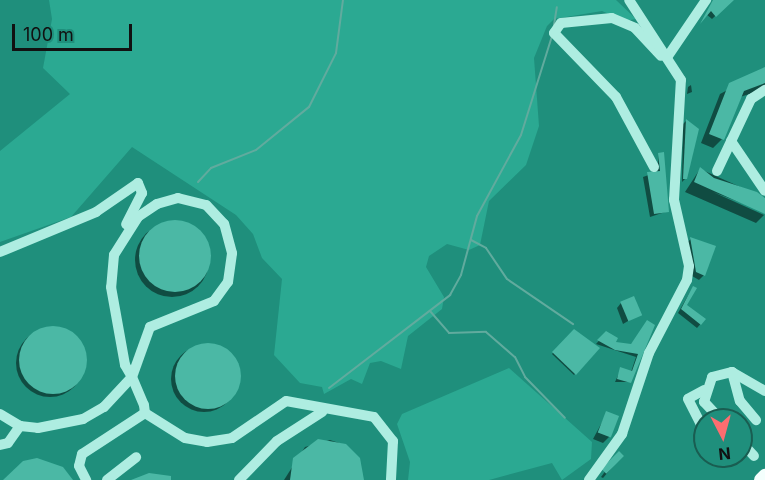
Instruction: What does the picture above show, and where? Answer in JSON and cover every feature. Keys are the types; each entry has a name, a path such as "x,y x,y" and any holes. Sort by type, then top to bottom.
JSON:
{"main road":[{"path":"761,480 765,477"}],"street":[{"path":"589,480 622,434 649,353 687,280 674,200 681,81 668,56 629,0"},
{"path":"668,56 706,0"},
{"path":"654,167 616,97 572,49 557,41 556,28 612,18 642,34 681,81"},
{"path":"717,171 751,99 765,90"},
{"path":"731,141 765,192"},
{"path":"0,252 96,212 138,183 142,193 114,255 111,287 132,377 144,413 185,438 207,442 232,438 282,402 322,412 366,415 385,425 395,451 391,480"},
{"path":"0,414 20,426 54,428 83,419 104,406 132,377 150,327 214,301 228,282 232,253 218,217 200,202 178,198 138,217 114,255"},
{"path":"732,372 740,401 756,420"},
{"path":"693,409 688,399 704,390 712,377 732,372 765,391"},
{"path":"704,390 704,402 710,408"},
{"path":"239,480 277,441 322,412"},
{"path":"86,480 82,454 144,413"},
{"path":"0,445 8,443 20,426"},
{"path":"107,480 136,457"}],"green space":[{"path":"49,0 616,0 636,19 625,21 602,11 554,19 547,26 534,58 539,126 526,165 489,201 480,245 469,250 447,244 429,256 426,267 444,297 442,309 408,336 401,369 381,361 370,363 362,384 351,379 324,394 322,387 300,383 274,355 282,279 262,258 253,234 236,215 132,147 71,217 0,242 0,151 70,94 43,68 52,19"},
{"path":"509,368 592,442 591,459 562,480 552,463 489,480 408,480 410,462 397,424 402,414"}],"building":[{"path":"713,0 734,0 716,17 711,11 700,24"},
{"path":"765,67 765,83 744,91 724,140 709,134 729,83"},
{"path":"686,119 699,129 687,179 683,179"},
{"path":"664,152 669,212 654,214 647,172 660,171 658,153"},
{"path":"700,167 714,178 757,192 765,198 765,214 694,182"},
{"path":"182,220 201,230 209,242 211,256 209,270 201,282 189,290 168,292 149,282 141,270 139,249 149,230 161,222"},
{"path":"690,237 716,246 705,276 696,272"},
{"path":"693,286 697,288 687,305 706,319 701,325 681,309"},
{"path":"634,296 642,315 628,321 620,302"},
{"path":"647,320 655,325 631,383 617,379 620,367 632,371 638,354 615,350 597,340 606,331 618,338 616,342 631,344"},
{"path":"53,326 66,329 77,336 84,347 87,360 84,373 77,384 66,391 53,394 40,391 29,384 22,373 19,360 22,347 29,336 40,329"},
{"path":"574,329 600,348 576,375 552,352"},
{"path":"208,343 221,346 231,353 238,363 241,376 238,389 231,399 221,406 208,409 195,406 185,399 178,389 175,376 178,363 185,353 195,346"},
{"path":"606,411 619,416 611,437 598,432"},
{"path":"318,439 346,444 360,458 364,480 290,480 293,458"},
{"path":"619,451 624,456 606,474 601,469"},
{"path":"37,458 63,467 73,480 3,480 23,461"},
{"path":"149,473 171,476 171,480 131,480"}],"waterway":[{"path":"198,182 211,168 256,150 309,107 336,53 343,0"},
{"path":"554,25 557,7"},
{"path":"329,388 450,295 461,275 477,216 521,135 552,36"},
{"path":"471,240 486,248 507,279 573,324"},
{"path":"430,311 449,333 486,332 515,357 525,377 565,418"}]}
